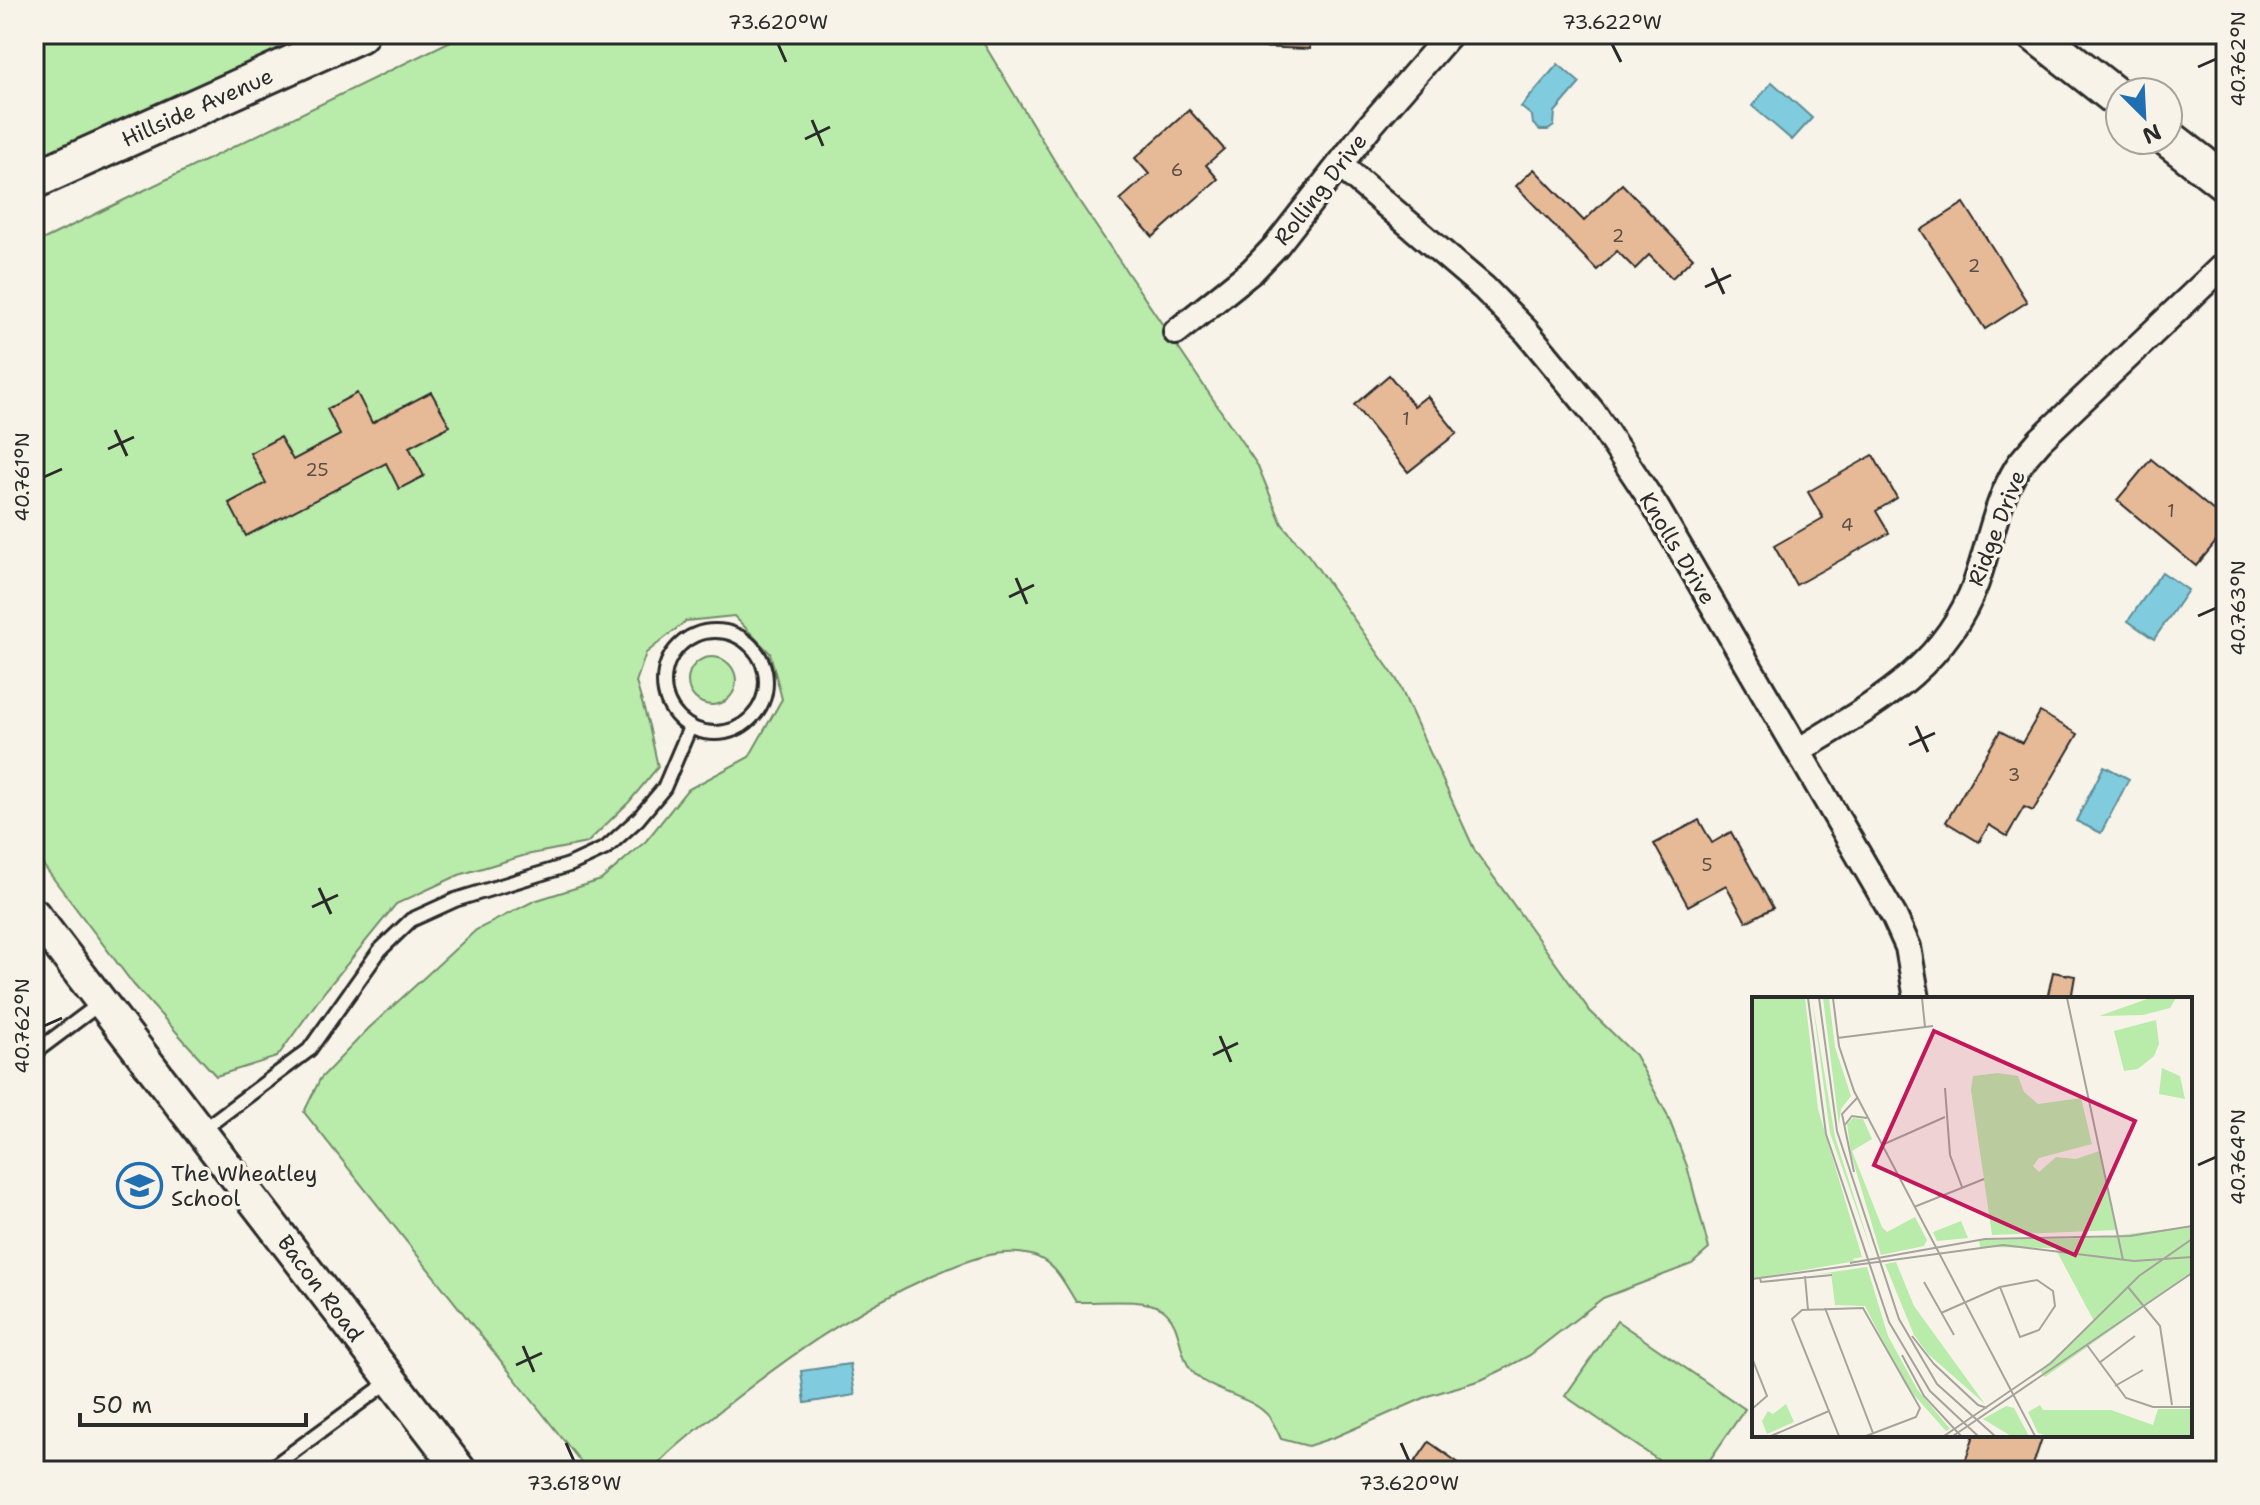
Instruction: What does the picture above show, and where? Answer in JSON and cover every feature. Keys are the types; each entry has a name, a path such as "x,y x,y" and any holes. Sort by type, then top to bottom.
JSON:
{"main road":[{"name":"Hillside Avenue","path":"34,180 359,34"},
{"path":"2036,34 2104,87"},
{"path":"2184,150 2226,183"}],"street":[{"name":"Rolling Drive","path":"1176,332 1252,271 1276,246 1369,127 1450,34"},
{"name":"Knolls Drive","path":"1341,166 1484,288 1527,332 1592,411 1656,507 1894,916 1908,947 1917,997"},
{"name":"Ridge Drive","path":"1798,751 1885,698 1921,669 1948,636 1975,586 2005,493 2017,468 2040,440 2226,263"},
{"name":"Bacon Road","path":"34,914 456,1469"}],"lane":[{"path":"725,631 739,636 751,645 765,673 761,704 752,717 738,727 722,732 706,732 690,727 677,716 667,701 663,685 665,667 673,652 683,641 696,634 725,631"},
{"path":"201,1131 309,1050 380,950 411,920 455,900 569,865 606,848 638,819 664,788 690,727"},
{"path":"34,1053 102,1002"},
{"path":"267,1471 391,1380"}],"green space":[{"path":"34,34 359,34 34,180"},
{"path":"465,34 978,34 1077,198 1258,466 1282,524 1309,556 1397,680 1475,851 1590,1011 1635,1055 1667,1114 1687,1166 1709,1249 1692,1264 1603,1298 1530,1355 1502,1370 1481,1380 1431,1395 1308,1446 1281,1439 1262,1410 1199,1378 1187,1363 1173,1322 1162,1309 1133,1302 1076,1302 1058,1274 1039,1258 1018,1253 992,1254 955,1266 902,1290 819,1338 716,1414 652,1471 588,1471 304,1112 320,1079 369,1028 476,930 534,901 601,880 646,841 687,790 749,757 782,699 770,653 734,616 686,621 646,653 636,682 658,767 629,802 587,843 526,855 459,875 396,904 325,991 277,1057 216,1076 134,985 34,853 34,244"},
{"path":"712,657 729,664 736,681 729,698 712,705 695,698 688,681 695,664"},
{"path":"1617,1321 1745,1409 1702,1471 1674,1471 1565,1396"}],"water":[{"path":"1558,64 1580,83 1555,112 1554,126 1540,130 1533,124 1532,116 1521,107"},
{"path":"1772,82 1812,118 1792,140 1752,106"},
{"path":"2162,572 2188,590 2154,639 2128,621"},
{"path":"2104,766 2129,779 2101,833 2076,821"},
{"path":"850,1364 855,1395 805,1403 801,1371"}],"building":[{"path":"1258,34 1310,34 1310,49 1257,47"},
{"path":"1189,110 1224,149 1206,165 1218,179 1153,237 1120,200 1149,174 1135,158"},
{"path":"1534,169 1584,221 1622,184 1693,258 1672,278 1649,255 1635,269 1617,251 1597,270 1516,186"},
{"path":"1964,203 2027,302 1985,329 1921,230"},
{"path":"1389,375 1414,406 1427,396 1457,433 1408,472 1354,405"},
{"path":"431,392 450,426 409,447 424,476 399,489 386,463 246,536 229,503 266,483 250,453 280,437 293,460 340,435 327,409 357,393 372,423"},
{"path":"1873,455 1897,498 1876,511 1889,533 1796,585 1774,546 1823,518 1808,492"},
{"path":"2151,459 2226,521 2226,530 2196,566 2117,500"},
{"path":"2040,712 2078,734 2033,811 2024,807 2007,836 1989,825 1979,842 1946,822 2000,731 2022,743"},
{"path":"1699,820 1712,843 1731,832 1773,908 1746,922 1726,885 1688,906 1654,844"},
{"path":"2053,972 2075,976 2071,997 2047,997"},
{"path":"1973,1437 2042,1437 2031,1471 1962,1471"},
{"path":"1429,1442 1470,1471 1409,1471"}],"place":[{"name":"The Wheatley School","path":"140,1186"}]}
